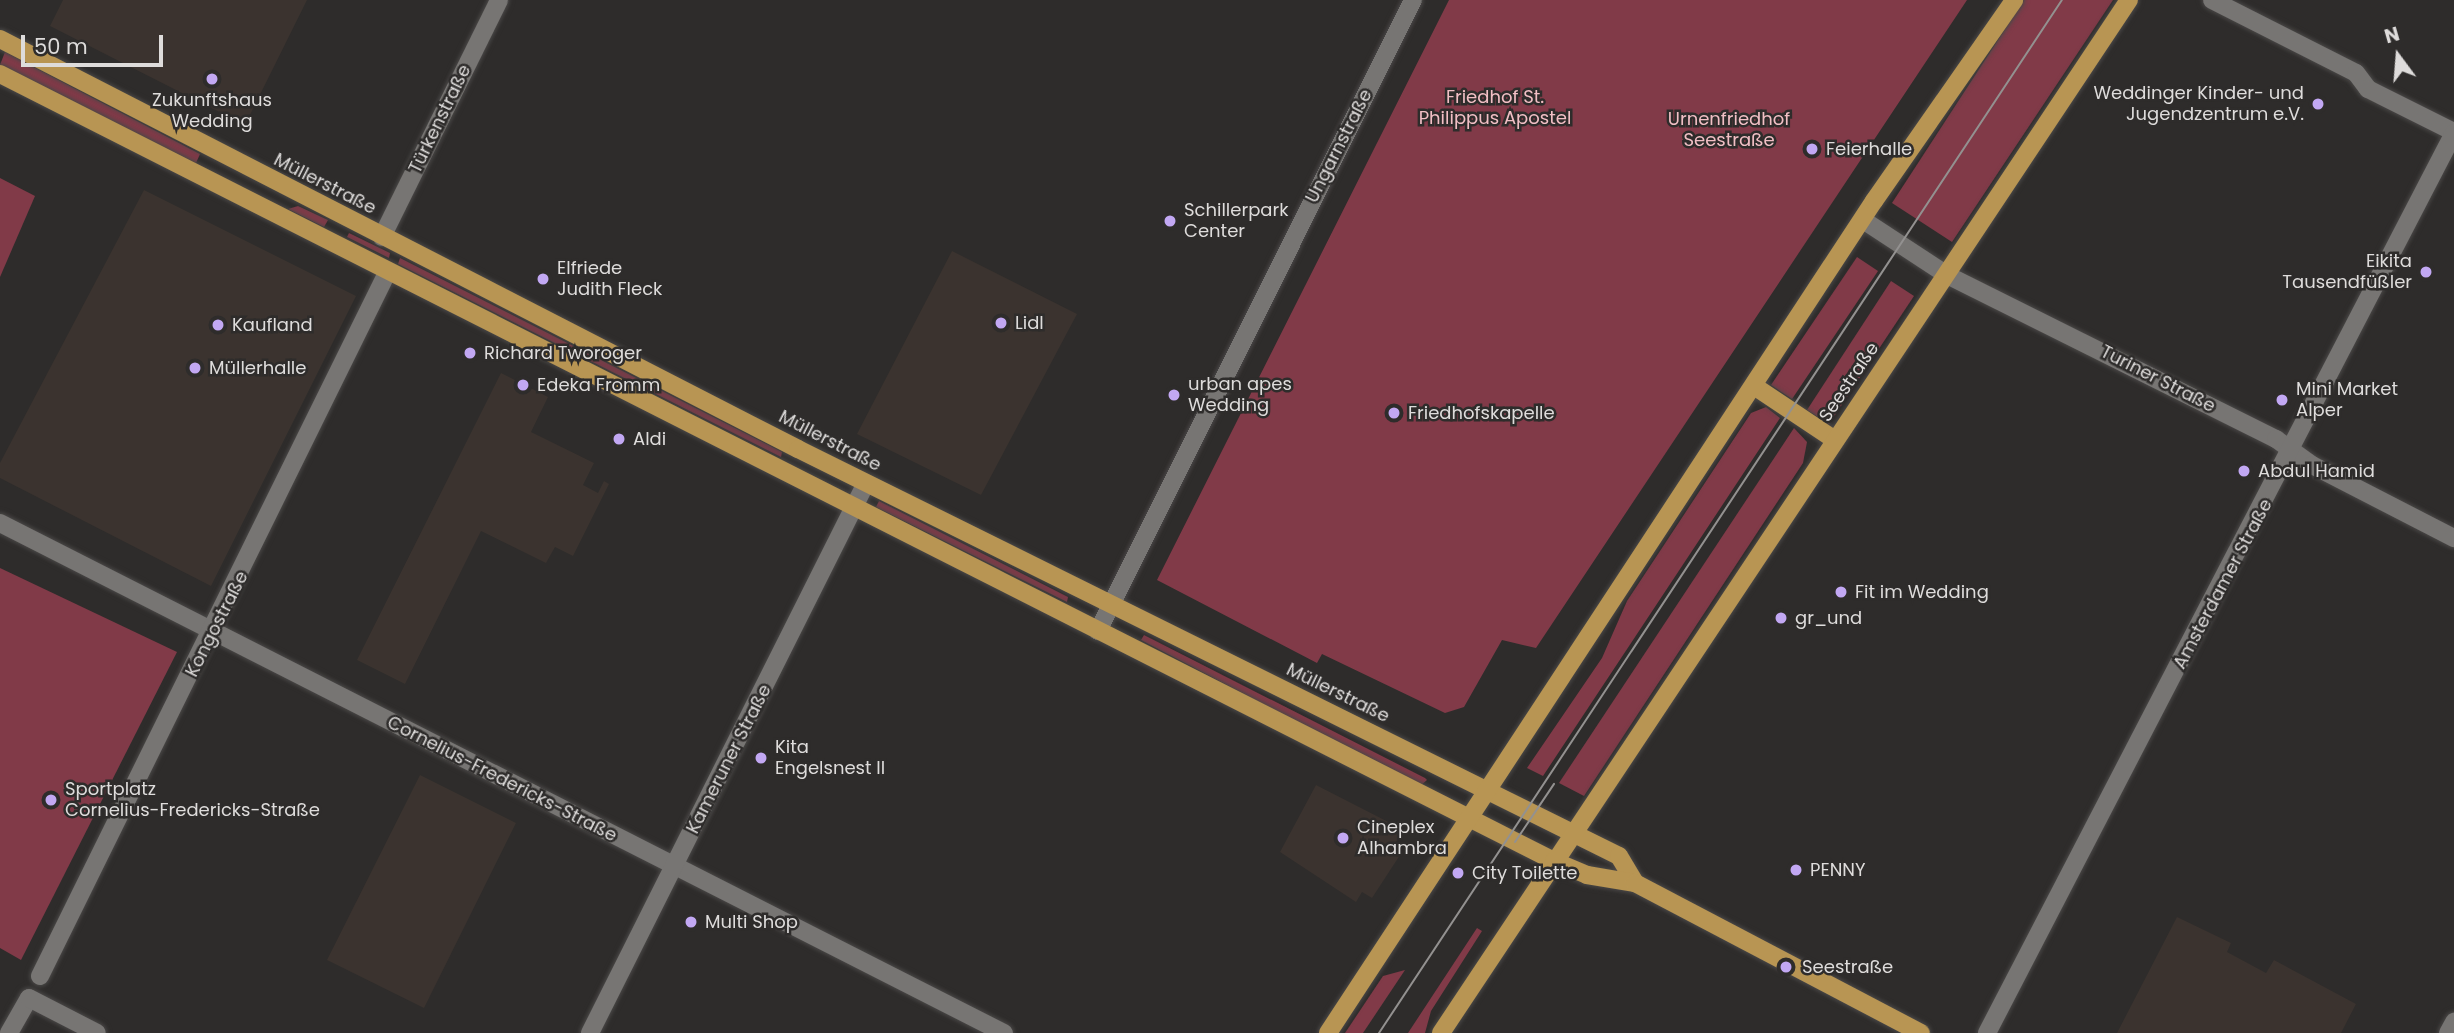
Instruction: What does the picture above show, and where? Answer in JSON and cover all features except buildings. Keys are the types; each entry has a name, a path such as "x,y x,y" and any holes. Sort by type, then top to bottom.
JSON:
{"main road":[{"path":"1328,1033 1490,792 1863,220 2014,0"},
{"name":"Seestraße","path":"1441,1033 2129,0"},
{"name":"Müllerstraße","path":"0,38 382,237 866,483 1619,856 1635,883"},
{"name":"Müllerstraße","path":"0,74 1554,860 1587,875 1635,883 1921,1033"},
{"path":"1754,386 1835,440"}],"street":[{"name":"Türkenstraße","path":"382,237 499,0"},
{"name":"Ungarnstraße","path":"1098,631 1413,0"},
{"path":"2212,0 2356,73 2368,89 2454,133"},
{"name":"Amsterdamer Straße","path":"1987,1033 2293,452 2454,133"},
{"name":"Turiner Straße","path":"1863,220 1947,275 2293,452 2454,538"},
{"name":"Kongostraße","path":"40,976 388,271"},
{"name":"Kameruner Straße","path":"590,1033 866,483"},
{"name":"Cornelius-Fredericks-Straße","path":"0,523 211,634 1004,1033"},
{"path":"9,1033 29,998 97,1033"},
{"path":"2448,1033 2454,1022"}],"shaded area":[{"path":"63,0 307,0 245,125 50,26"},
{"name":"Müllerhalle","path":"144,190 356,296 211,586 0,478 0,463"},
{"path":"952,251 1077,314 981,495 857,434"},
{"path":"501,373 548,397 531,432 594,463 583,485 598,493 604,481 609,484 573,556 555,547 546,563 481,531 405,684 357,660"},
{"path":"420,775 516,823 424,1008 327,960"},
{"name":"Cineplex Alhambra","path":"1316,785 1404,830 1394,846 1402,852 1372,898 1362,892 1356,902 1280,852"},
{"path":"2177,917 2231,943 2227,952 2266,973 2274,960 2356,1004 2341,1033 2117,1033"}],"green space":[{"path":"1449,0 1967,0 1536,648 1502,640 1464,707 1445,713 1322,654 1317,663 1157,580"},
{"path":"2024,0 2113,0 1952,242 1892,203"},
{"path":"5,52 200,154 196,163 0,65"},
{"path":"0,178 35,196 0,277"},
{"path":"298,206 328,220 324,227 288,209"},
{"path":"349,233 390,253 389,258 347,237"},
{"path":"1857,257 1878,271 1792,399 1771,385"},
{"path":"400,258 782,452 781,457 398,264"},
{"path":"1891,281 1914,296 1829,424 1807,410"},
{"path":"1766,407 1780,418 1543,776 1527,768 1602,658 1627,601 1751,413"},
{"path":"1794,428 1807,442 1803,463 1584,796 1559,783"},
{"path":"879,501 1068,597 1067,602 876,507"},
{"name":"Sportplatz Cornelius-Fredericks-Straße","path":"0,568 177,652 21,960 0,948"},
{"path":"1144,635 1427,780 1420,786 1141,640"},
{"path":"1477,928 1482,931 1431,1011 1425,1033 1408,1033"},
{"path":"1405,970 1363,1033 1345,1033 1383,976"}],"tram line":[{"path":"1379,1033 2062,0"},
{"path":"1515,842 1554,784"}],"place":[{"name":"Zukunftshaus Wedding","path":"212,79"},
{"name":"Weddinger Kinder- und Jugendzentrum e.V.","path":"2318,104"},
{"name":"Feierhalle","path":"1812,149"},
{"name":"Schillerpark Center","path":"1170,221"},
{"name":"Eikita Tausendfüßler","path":"2426,272"},
{"name":"Elfriede Judith Fleck","path":"543,279"},
{"name":"Lidl","path":"1001,323"},
{"name":"Kaufland","path":"218,325"},
{"name":"Richard Tworoger","path":"470,353"},
{"name":"Müllerhalle","path":"195,368"},
{"name":"Edeka Fromm","path":"523,385"},
{"name":"urban apes Wedding","path":"1174,395"},
{"name":"Mini Market Alper","path":"2282,400"},
{"name":"Friedhofskapelle","path":"1394,413"},
{"name":"Aldi","path":"619,439"},
{"name":"Abdul Hamid","path":"2244,471"},
{"name":"Fit im Wedding","path":"1841,592"},
{"name":"gr_und","path":"1781,618"},
{"name":"Kita Engelsnest II","path":"761,758"},
{"name":"Sportplatz Cornelius-Fredericks-Straße","path":"51,800"},
{"name":"Cineplex Alhambra","path":"1343,838"},
{"name":"PENNY","path":"1796,870"},
{"name":"City Toilette","path":"1458,873"},
{"name":"Multi Shop","path":"691,922"},
{"name":"Seestraße","path":"1786,967"}],"park label":[{"name":"Friedhof St. Philippus Apostel","path":"1495,108"},
{"name":"Urnenfriedhof Seestraße","path":"1729,130"}]}
